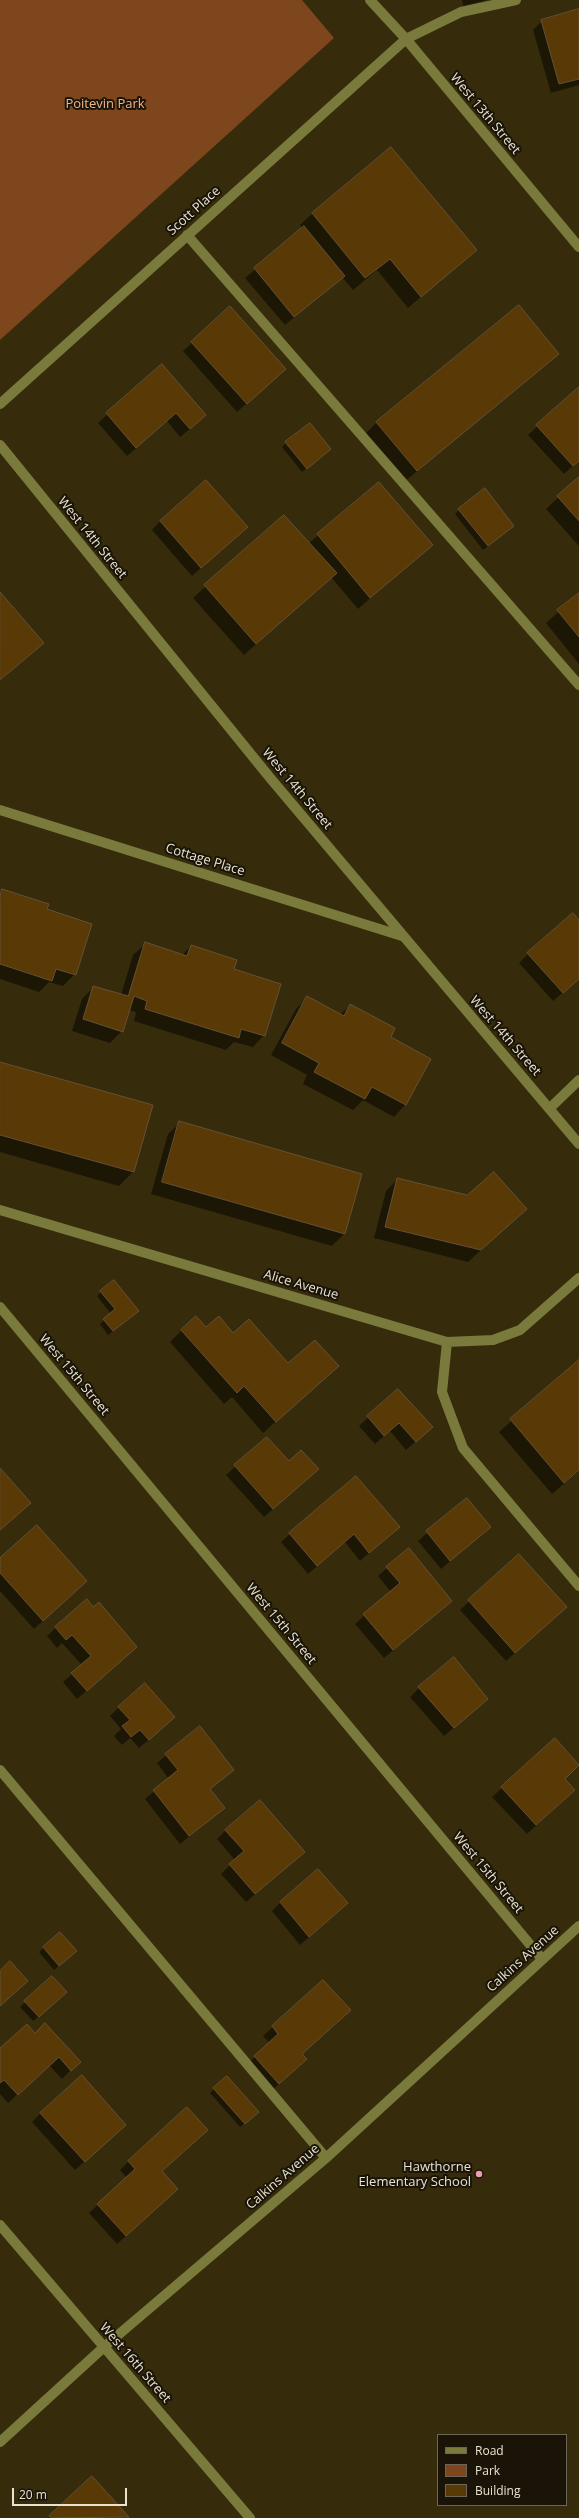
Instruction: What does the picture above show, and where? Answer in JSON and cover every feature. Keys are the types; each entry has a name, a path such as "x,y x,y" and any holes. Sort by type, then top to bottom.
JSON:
{"street":[{"name":"West 13th Street","path":"370,0 406,39 579,247"},
{"name":"Scott Place","path":"0,404 406,39 461,12 516,0"},
{"path":"187,235 579,685"},
{"name":"West 14th Street","path":"0,445 271,779 579,1144"},
{"name":"Cottage Place","path":"0,810 402,936"},
{"path":"550,1108 579,1080"},
{"name":"Alice Avenue","path":"0,1210 447,1342 493,1340 520,1330 579,1278"},
{"name":"West 15th Street","path":"0,1307 542,1958"},
{"path":"447,1342 442,1392 463,1448 579,1586"},
{"path":"0,1770 326,2158"},
{"name":"Calkins Avenue","path":"0,2442 104,2347 326,2158 542,1958 579,1926"},
{"name":"West 16th Street","path":"0,2224 250,2518"}],"green space":[{"name":"Poitevin Park","path":"0,0 302,0 334,38 0,340"}],"building":[{"path":"579,9 579,79 559,84 541,20"},
{"path":"391,147 477,250 421,297 390,259 365,278 312,213"},
{"path":"304,226 345,276 294,317 254,268"},
{"path":"519,305 559,354 417,471 376,422"},
{"path":"230,306 286,369 247,404 191,342"},
{"path":"162,364 206,415 190,429 176,413 136,448 106,413"},
{"path":"579,387 579,461 573,466 536,425"},
{"path":"310,423 331,449 307,469 285,442"},
{"path":"579,477 579,521 557,496"},
{"path":"206,480 248,527 201,568 160,521"},
{"path":"379,482 433,545 370,598 317,534"},
{"path":"485,488 514,526 488,546 458,509"},
{"path":"284,515 337,573 256,644 204,585"},
{"path":"0,592 44,643 0,680"},
{"path":"579,593 579,637 557,610"},
{"path":"2,889 49,904 47,909 92,924 76,975 56,969 52,981 0,964 0,897"},
{"path":"573,913 579,920 579,979 563,993 527,953"},
{"path":"145,942 187,956 191,945 237,960 234,969 281,984 265,1036 241,1029 239,1038 145,1009 147,1001 134,996 123,1032 83,1019 93,986 128,996"},
{"path":"307,996 344,1016 350,1004 395,1028 391,1037 431,1059 406,1105 372,1087 365,1099 314,1072 319,1063 282,1043"},
{"path":"0,1062 153,1105 134,1172 0,1135"},
{"path":"179,1121 362,1174 345,1234 162,1182"},
{"path":"494,1172 527,1209 481,1250 385,1227 397,1178 467,1195"},
{"path":"114,1280 139,1311 113,1331 103,1319 115,1309 100,1291"},
{"path":"196,1316 206,1327 219,1316 233,1333 249,1319 288,1363 315,1340 339,1366 276,1422 244,1386 237,1393 181,1330"},
{"path":"579,1360 579,1470 564,1483 510,1419"},
{"path":"398,1389 433,1427 416,1442 399,1423 384,1436 367,1416"},
{"path":"267,1437 289,1461 301,1450 319,1469 273,1509 234,1465"},
{"path":"0,1468 31,1503 0,1530"},
{"path":"356,1476 400,1527 369,1553 354,1534 317,1566 289,1533"},
{"path":"467,1498 491,1527 450,1561 426,1531"},
{"path":"37,1525 87,1581 43,1621 0,1573 0,1558"},
{"path":"409,1548 452,1601 393,1650 363,1614 400,1583 386,1567"},
{"path":"519,1554 567,1607 515,1653 468,1600"},
{"path":"87,1599 93,1607 99,1602 137,1647 87,1691 71,1673 91,1656 72,1635 66,1640 55,1627"},
{"path":"454,1657 488,1699 454,1728 418,1687"},
{"path":"145,1683 175,1717 149,1740 140,1730 131,1737 122,1726 130,1720 118,1707"},
{"path":"200,1726 234,1770 210,1789 225,1808 189,1836 153,1790 178,1770 165,1754"},
{"path":"555,1738 579,1765 565,1779 575,1790 536,1825 501,1787"},
{"path":"260,1800 305,1852 255,1894 229,1864 244,1851 225,1830"},
{"path":"318,1869 348,1903 309,1937 280,1902"},
{"path":"60,1932 77,1951 59,1966 43,1947"},
{"path":"10,1961 28,1981 0,2006 0,1971"},
{"path":"52,1976 67,1992 39,2017 24,2001"},
{"path":"323,1980 351,2010 302,2054 307,2059 279,2084 254,2056 278,2034 272,2026"},
{"path":"45,2023 81,2062 71,2071 59,2057 18,2095 4,2080 0,2083 0,2048 27,2024 35,2033"},
{"path":"82,2075 126,2125 85,2162 40,2113"},
{"path":"227,2076 259,2112 245,2124 213,2088"},
{"path":"187,2107 208,2130 162,2171 178,2189 126,2236 97,2204 135,2169 128,2161"},
{"path":"92,2476 129,2517 51,2518 49,2516"}],"place":[{"name":"Hawthorne Elementary School","path":"479,2174"}]}
